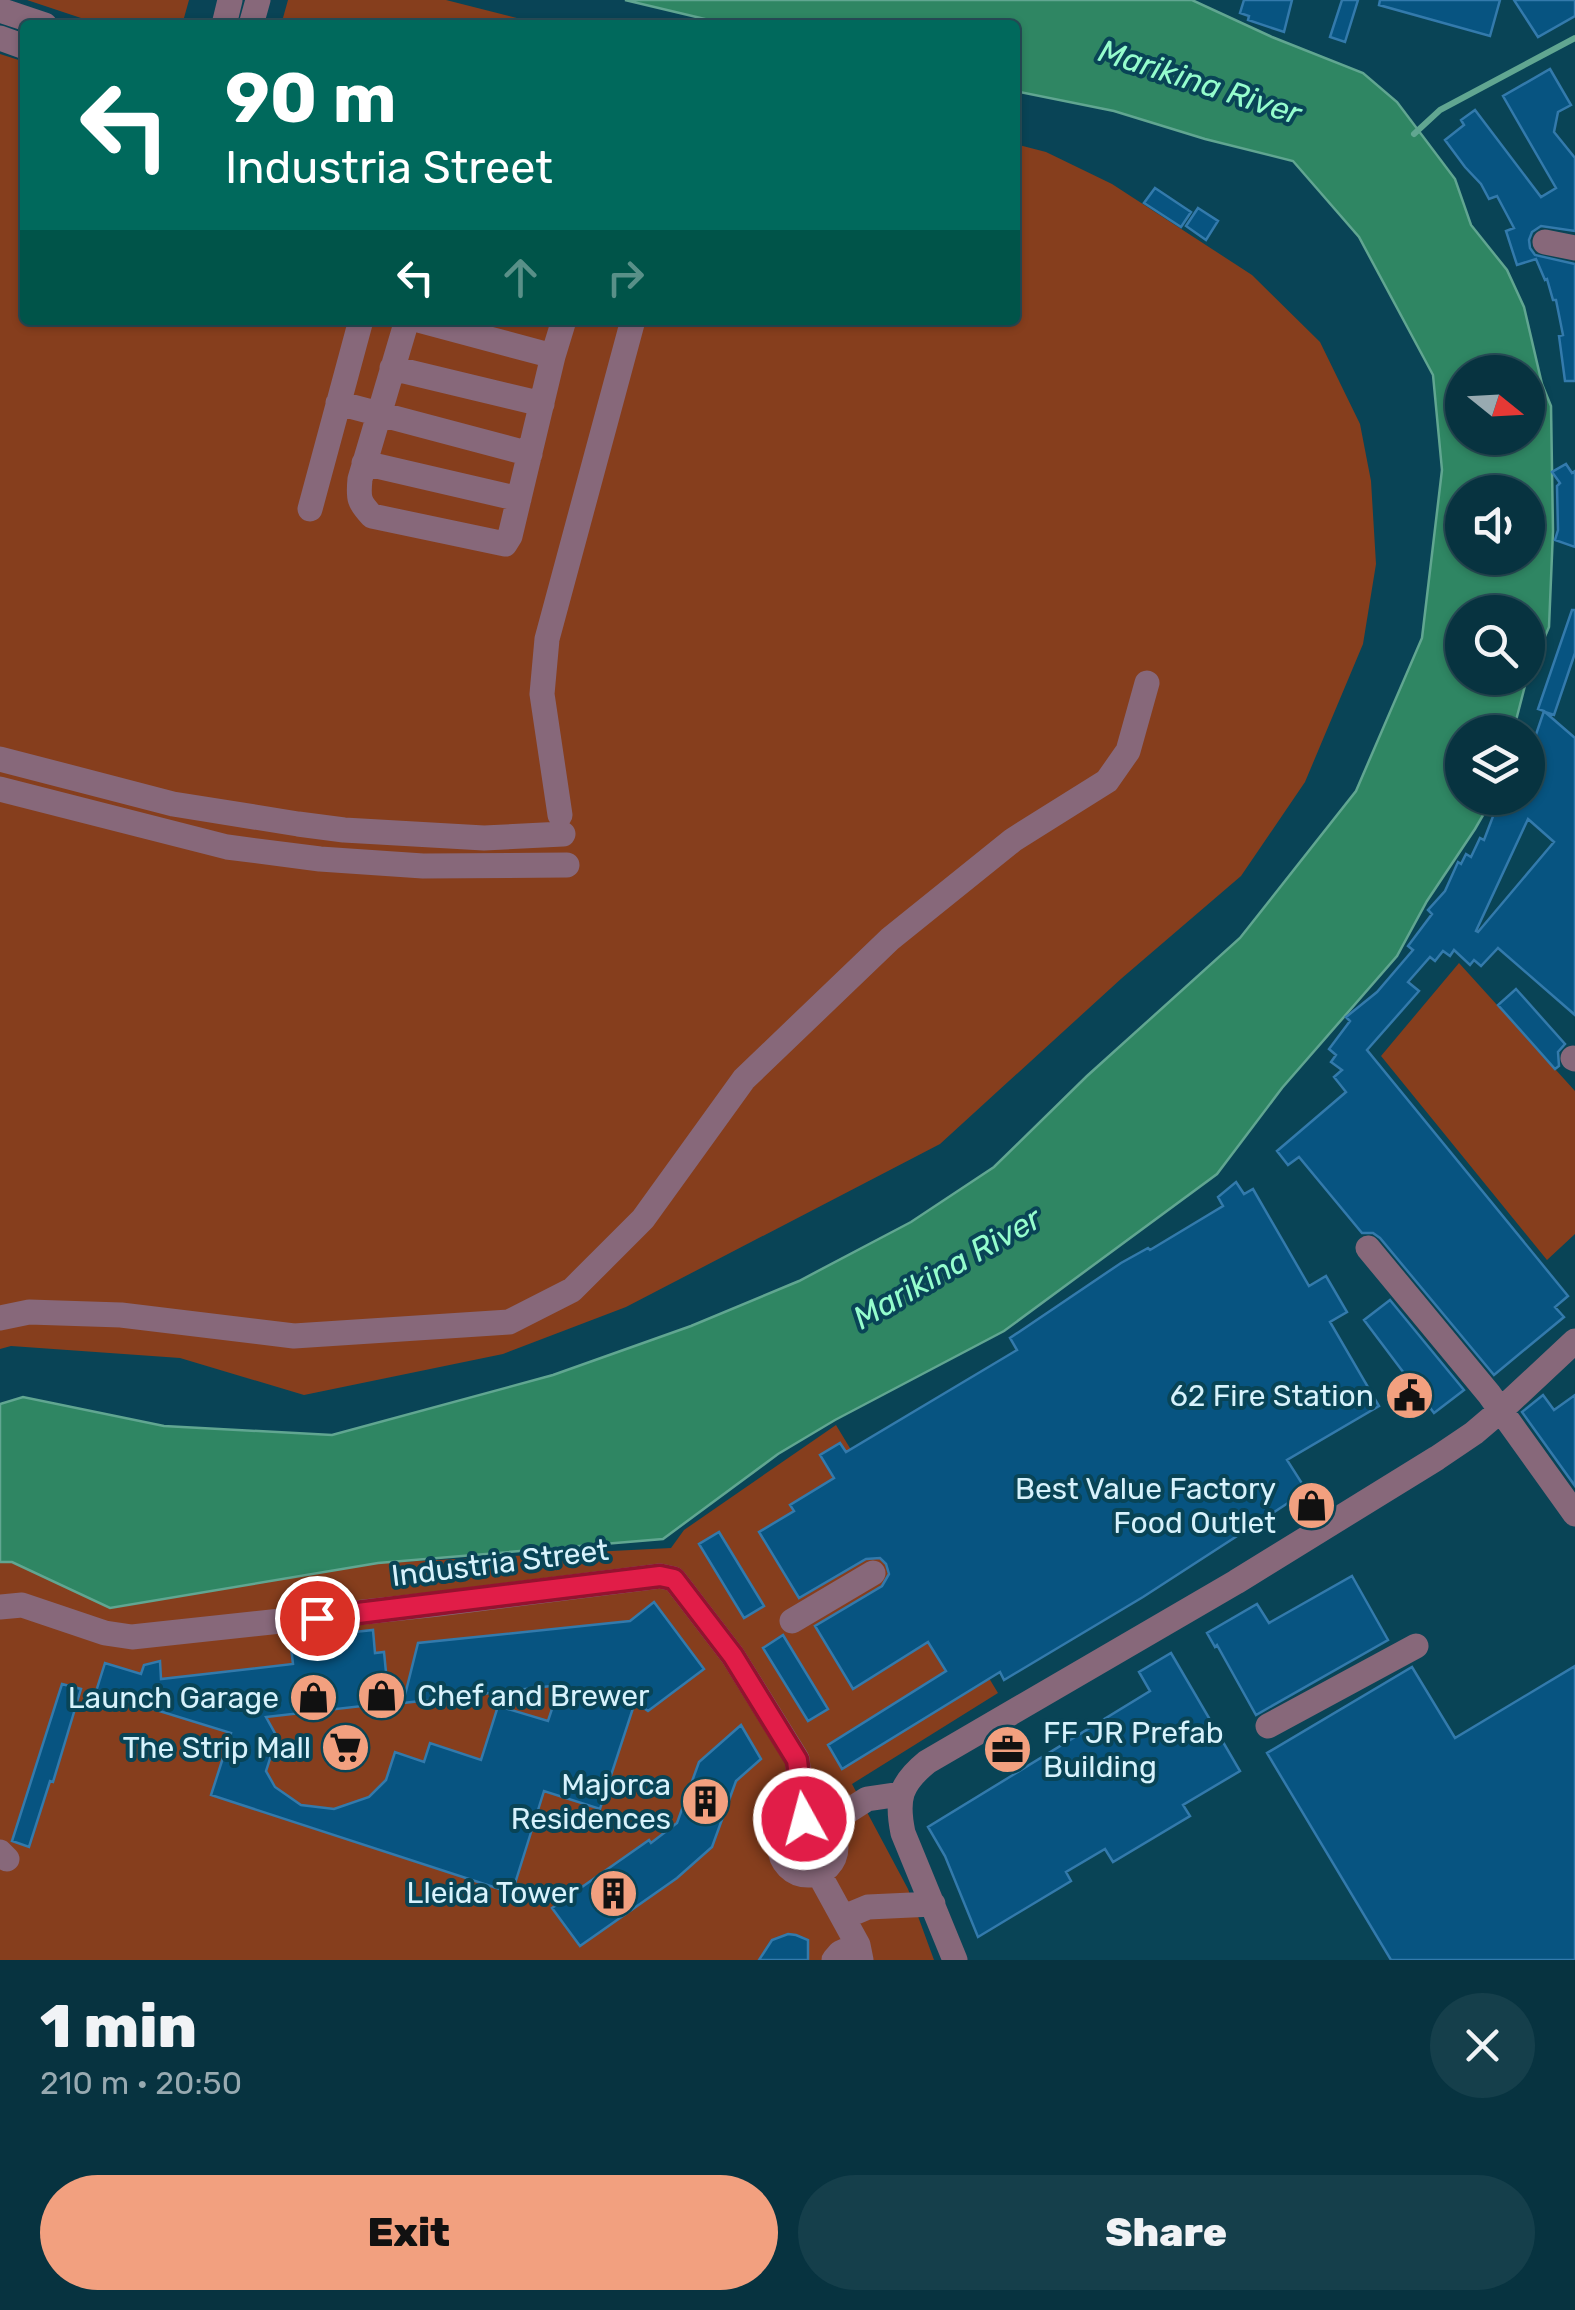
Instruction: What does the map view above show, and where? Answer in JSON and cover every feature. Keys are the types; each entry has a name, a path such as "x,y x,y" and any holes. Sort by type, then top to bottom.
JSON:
{"street":[{"path":"0,10 30,20"},
{"path":"1545,242 1575,248"},
{"path":"310,509 360,325"},
{"path":"405,325 364,463 360,503 372,516 505,544 562,325"},
{"path":"437,325 553,356"},
{"path":"0,759 173,804 344,830 484,838 561,824 542,694 547,640 631,325"},
{"path":"392,368 542,404"},
{"path":"338,403 530,454"},
{"path":"364,463 519,498"},
{"path":"0,1318 29,1312 121,1315 294,1336 509,1322 572,1290 643,1219 744,1080 890,939 1012,840 1108,780 1128,752 1147,683"},
{"path":"0,789 227,847 423,866 566,865"},
{"path":"1368,1248 1501,1410 1575,1514"},
{"path":"955,1960 898,1812 900,1794 911,1775 926,1762 1236,1582 1436,1458 1501,1410 1575,1341"},
{"path":"792,1621 873,1573"},
{"name":"Industria Street","path":"0,1607 22,1605 105,1633 132,1637 660,1576 674,1579 733,1656 797,1760 815,1822"},
{"path":"1268,1726 1416,1646"},
{"path":"815,1822 832,1833 836,1854 819,1874 805,1876 793,1871 781,1854 781,1841 787,1829 815,1822 867,1799 900,1794"},
{"path":"819,1874 860,1952 840,1953 834,1960"},
{"path":"844,1917 868,1907 934,1904"}],"shaded area":[{"path":"27,0 189,0 183,20 87,20"},
{"path":"288,0 446,0 524,20 282,20"},
{"path":"0,54 20,60 20,325 1020,325 1020,145 1046,152 1112,184 1252,275 1320,342 1360,424 1371,481 1376,564 1363,644 1305,782 1241,876 940,1144 626,1307 503,1354 304,1395 180,1358 11,1346 0,1349"},
{"path":"1459,963 1575,1091 1575,1234 1547,1260 1381,1056"},
{"path":"836,1425 998,1693 852,1784 908,1889 934,1960 0,1960 0,1562 12,1562 110,1608 378,1563 671,1548 684,1530"}],"water":[{"name":"Marikina River","path":"625,0 1192,0 1363,73 1397,102 1455,179 1471,225 1507,270 1524,307 1535,355 1445,355 1445,455 1545,455 1545,391 1551,406 1553,531 1549,627 1545,637 1545,595 1445,595 1445,695 1523,695 1517,715 1445,715 1445,815 1483,815 1427,901 1397,956 1282,1088 1217,1174 1004,1331 778,1454 663,1539 378,1563 110,1608 12,1562 0,1562 0,1404 23,1397 164,1426 332,1435 553,1375 691,1326 799,1281 911,1222 994,1167 1087,1076 1240,938 1356,791 1422,638 1442,470 1433,375 1359,237 1293,161 1114,111 1020,92 1020,20 709,20"}],"building":[{"path":"1244,0 1292,0 1284,32 1248,20 1249,16 1240,13"},
{"path":"1342,0 1358,0 1345,42 1330,37"},
{"path":"1380,0 1500,0 1490,36 1379,5"},
{"path":"1514,0 1575,0 1575,16 1538,37"},
{"path":"1550,69 1571,105 1558,112 1554,132 1575,158 1575,231 1541,226 1529,240 1535,255 1575,264 1575,381 1565,381 1559,336 1563,335 1547,279 1536,259 1517,265 1506,231 1514,228 1497,196 1489,199 1445,140 1475,110 1541,197 1556,188 1503,96"},
{"path":"1155,188 1191,212 1181,227 1144,203"},
{"path":"1198,208 1218,221 1206,240 1186,226"},
{"path":"1566,464 1572,473 1575,471 1575,547 1555,540 1560,483 1552,472"},
{"path":"1575,610 1575,653 1554,715 1545,712 1575,738 1575,1015 1498,948 1481,966 1474,960 1470,965 1454,950 1450,956 1443,951 1435,961 1430,957 1408,982 1419,991 1367,1050 1568,1296 1555,1307 1564,1317 1494,1375 1380,1238 1362,1233 1299,1157 1288,1165 1277,1151 1346,1092 1334,1077 1342,1070 1331,1062 1336,1055 1329,1049 1350,1021 1346,1017 1377,992 1413,950 1408,946 1432,914 1428,910 1445,891 1458,862 1461,864 1466,854 1471,857 1480,838 1484,840 1494,815 1545,815 1544,711 1538,709","holes":["1528,819 1554,842 1476,931"]},
{"path":"1516,989 1565,1044 1558,1052 1559,1066 1555,1069 1498,1005"},
{"path":"1236,1182 1244,1194 1253,1189 1309,1286 1326,1276 1347,1312 1330,1322 1379,1406 1287,1460 1310,1496 1291,1508 1288,1503 1143,1597 1004,1680 1000,1672 842,1769 828,1745 946,1671 928,1642 853,1689 815,1626 882,1586 889,1574 886,1564 880,1558 866,1559 799,1598 759,1532 794,1511 790,1505 834,1478 820,1455 840,1443 846,1452 1017,1350 1010,1338 1121,1263 1223,1206 1218,1197"},
{"path":"1390,1300 1464,1390 1434,1413 1364,1320"},
{"path":"1543,1395 1554,1410 1575,1395 1575,1486 1522,1412"},
{"path":"719,1532 764,1606 744,1618 699,1544"},
{"path":"1352,1576 1388,1640 1256,1715 1207,1633 1257,1604 1269,1623"},
{"path":"654,1602 704,1669 648,1711 635,1702 600,1809 544,1791 512,1893 211,1795 231,1733 127,1701 125,1707 94,1698 105,1663 141,1674 144,1665 160,1661 161,1679 293,1664 290,1639 373,1630 375,1653 384,1652 389,1703 266,1717 277,1737 266,1771 275,1787 301,1805 334,1809 369,1797 386,1780 395,1752 424,1762 430,1743 481,1760 498,1706 548,1721 560,1685 403,1703 418,1643 630,1621"},
{"path":"783,1635 828,1709 808,1721 763,1648"},
{"path":"1171,1653 1240,1771 1183,1805 1190,1816 1113,1862 1105,1849 1066,1872 1071,1881 978,1937 945,1856 928,1827 1150,1691 1139,1672"},
{"path":"1575,1666 1575,1960 1391,1960 1267,1753 1412,1667 1455,1738"},
{"path":"62,1684 81,1689 29,1847 12,1841"},
{"path":"741,1725 761,1759 736,1781 712,1847 677,1878 580,1946 552,1908 677,1823 699,1762"},
{"path":"788,1934 808,1940 808,1960 759,1960 772,1940"}],"waterway":[{"path":"1414,134 1440,110 1575,38"}],"place":[{"name":"62 Fire Station","path":"1409,1396"},
{"name":"Best Value Factory Food Outlet","path":"1311,1506"},
{"name":"Chef and Brewer","path":"382,1696"},
{"name":"Launch Garage","path":"314,1698"},
{"name":"The Strip Mall","path":"346,1748"},
{"name":"FF JR Prefab Building","path":"1008,1750"},
{"name":"Majorca Residences","path":"706,1802"},
{"name":"Lleida Tower","path":"614,1893"}],"route":[{"path":"317,1618 660,1576 674,1579 733,1656 797,1760 804,1819"}]}
